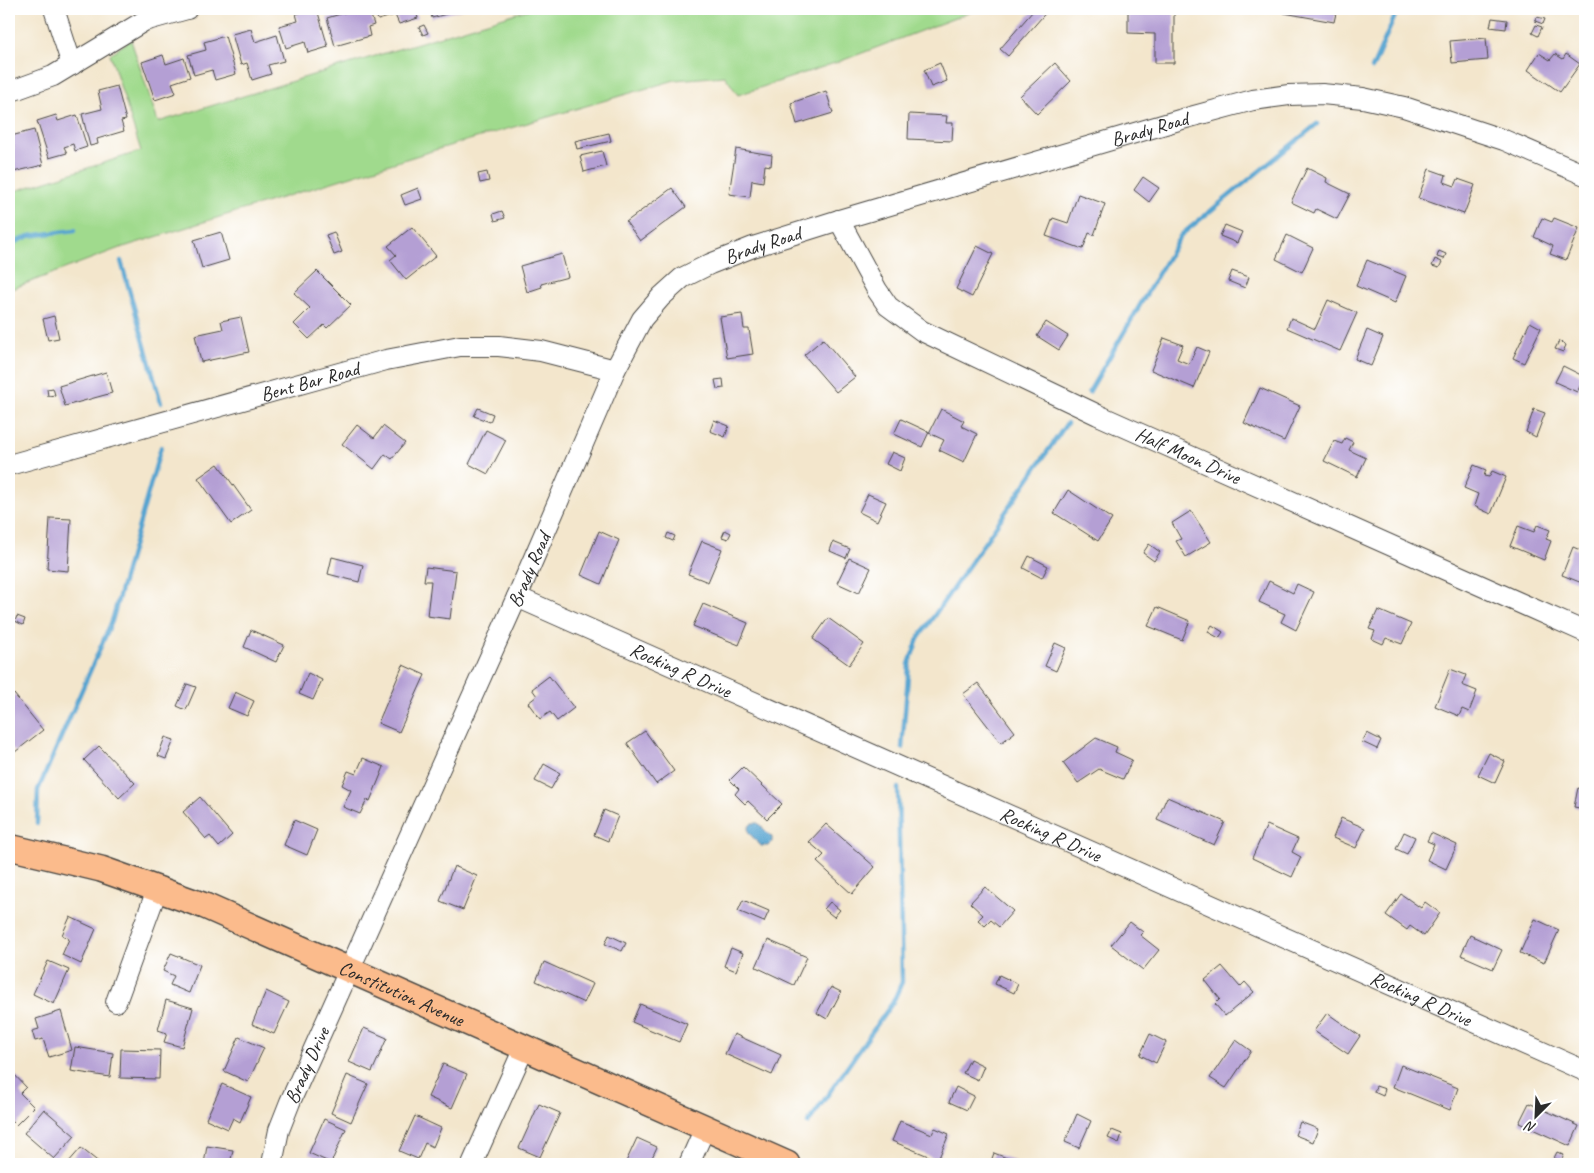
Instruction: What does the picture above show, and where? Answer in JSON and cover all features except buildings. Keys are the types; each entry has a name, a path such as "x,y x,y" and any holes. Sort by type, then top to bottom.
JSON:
{"main road":[{"name":"Constitution Avenue","path":"9,847 91,866 158,887 787,1164"}],"street":[{"path":"54,9 72,64"},
{"path":"9,92 53,76 144,21 187,9"},
{"name":"Brady Road","path":"349,970 517,597 615,370 642,319 661,297 682,278 710,264 753,247 839,220 1179,120 1253,100 1289,95 1322,94 1363,98 1404,107 1504,140 1585,175"},
{"name":"Half Moon Drive","path":"839,220 876,290 888,306 922,332 1105,418 1585,632"},
{"name":"Bent Bar Road","path":"9,465 386,360 460,346 499,346 541,351 615,370"},
{"name":"Rocking R Drive","path":"517,597 1585,1071"},
{"path":"116,1002 158,887"},
{"name":"Brady Drive","path":"272,1164 279,1130 290,1102 349,970"},
{"path":"472,1164 524,1048"},
{"path":"689,1164 705,1128"}],"green space":[{"path":"530,9 979,9 841,61 738,95 725,76 675,80 435,150 117,249 9,290 9,193 141,151 110,54 131,40 158,122"}],"water":[{"path":"752,823 758,823 772,837 772,842 768,846 761,846 749,833 748,828"}],"waterway":[{"path":"1372,69 1398,9"},
{"path":"1089,392 1181,235 1317,124"},
{"path":"9,245 29,236 75,230"},
{"path":"121,261 161,403"},
{"path":"902,748 909,664 918,639 1067,423"},
{"path":"37,823 38,790 112,621 161,447"},
{"path":"808,1123 893,1002 902,982 898,788"}]}
